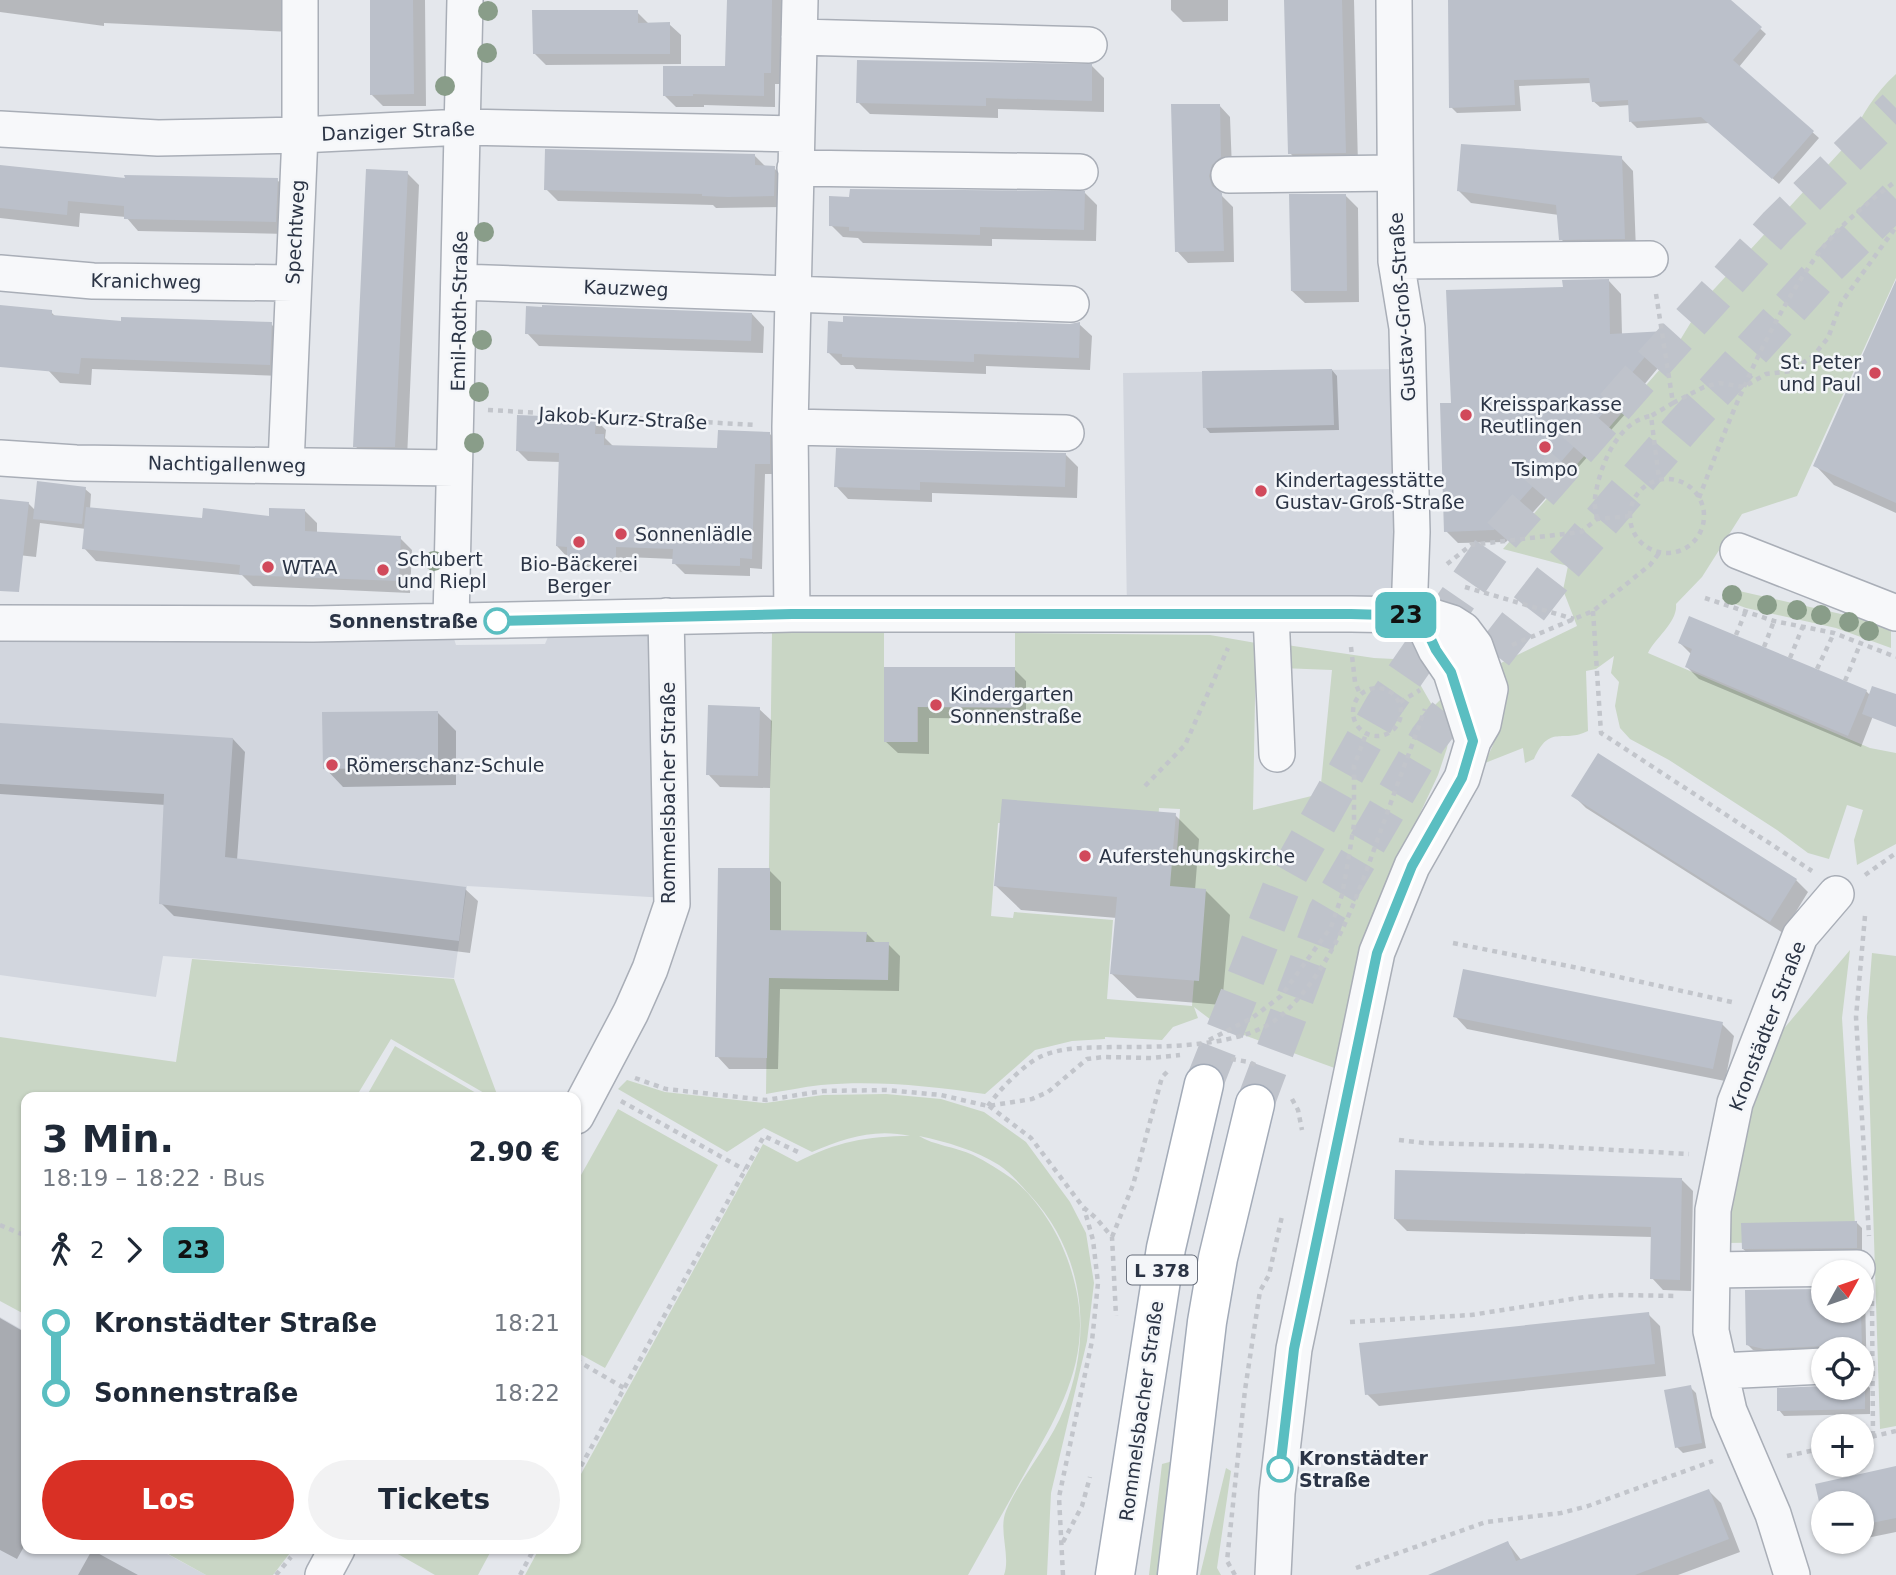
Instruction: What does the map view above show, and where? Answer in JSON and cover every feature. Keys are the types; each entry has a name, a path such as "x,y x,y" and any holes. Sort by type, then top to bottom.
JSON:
{"main road":[{"name":"Rommelsbacher Straße","path":"1115,1575 1195,1069"},
{"name":"L 378","path":"1177,1575 1214,1284 1255,1104"}],"street":[{"name":"Spechtweg","path":"286,465 300,135 300,0"},
{"name":"Emil-Roth-Straße","path":"450,621 465,0"},
{"path":"792,614 790,427 800,0"},
{"name":"Gustav-Groß-Straße","path":"1394,0 1396,261 1407,328 1415,615"},
{"path":"799,37 1089,45"},
{"name":"Danziger Straße","path":"0,129 158,138 300,135 463,127 796,151"},
{"path":"796,151 1080,172"},
{"path":"1229,175 1395,173"},
{"path":"1396,261 1650,259"},
{"name":"Kranichweg","path":"0,274 93,281 293,283"},
{"name":"Kauzweg","path":"459,282 792,294"},
{"path":"792,294 1072,304"},
{"path":"790,427 1066,433"},
{"name":"Nachtigallenweg","path":"0,458 76,463 454,468"},
{"path":"1738,551 1896,614"},
{"path":"0,623 299,624 792,614 1415,615 1451,672 1473,741 1462,778 1412,866 1377,953 1294,1349 1277,1493 1273,1575"},
{"path":"1255,614 1277,754"},
{"name":"Rommelsbacher Straße","path":"581,1107 645,979 672,904 666,616"},
{"name":"Kronstädter Straße","path":"1792,1575 1773,1514 1729,1411 1711,1331 1713,1210 1735,1102 1800,936 1852,890"},
{"path":"1712,1284 1811,1273"},
{"path":"1720,1371 1811,1367"},
{"path":"323,1575 334,1554"}],"path":[{"path":"1699,498 1731,413 1772,327 1817,256 1864,206 1896,181"},
{"path":"1597,519 1595,500 1600,477 1608,454 1622,433 1640,418 1651,416 1704,387 1719,383 1744,387 1766,374 1792,371 1814,355 1828,338 1841,303 1896,228"},
{"path":"1650,259 1673,403"},
{"name":"Jakob-Kurz-Straße","path":"456,409 790,427"},
{"path":"1651,416 1659,479"},
{"path":"1671,478 1682,482 1692,488 1699,498 1704,518 1702,529 1695,540 1685,548 1660,552 1642,543 1631,526 1632,503 1638,492 1659,479 1671,478"},
{"path":"1441,569 1471,545 1581,532 1597,519 1630,516"},
{"path":"1510,645 1593,611 1650,565 1660,552"},
{"path":"1464,587 1574,619"},
{"path":"1705,598 1774,621 1834,633 1896,657"},
{"path":"1593,611 1601,733 1809,868 1852,890 1868,874"},
{"path":"1736,635 1745,613"},
{"path":"1145,786 1185,745 1228,649 1255,614"},
{"path":"1764,647 1774,621"},
{"path":"1790,658 1803,626"},
{"path":"1817,669 1834,633"},
{"path":"1351,641 1355,682 1360,694"},
{"path":"1845,681 1861,642"},
{"path":"1400,702 1428,684"},
{"path":"1370,688 1382,688 1393,693 1400,702 1401,714 1397,725 1389,733 1377,736 1366,734 1357,726 1352,716 1353,704 1360,694 1370,688"},
{"path":"988,1106 1000,1089 1040,1056 1075,1047 1157,1047 1208,1041 1251,1033 1281,1016 1312,983 1355,903 1427,696"},
{"path":"1208,1041 1252,1018 1281,996 1331,927 1342,895 1354,824 1354,766 1366,734"},
{"path":"1865,913 1856,1017 1866,1260"},
{"path":"1453,943 1771,1011"},
{"path":"603,1066 666,1089 766,1100 823,1091 886,1090 941,1095 988,1106 1032,1099 1048,1092 1087,1059 1153,1058 1195,1069"},
{"path":"1116,1318 1112,1237 1133,1185 1162,1077"},
{"path":"622,1101 745,1170"},
{"path":"988,1106 1031,1138 1083,1208 1112,1237"},
{"path":"581,1466 764,1136 798,1152"},
{"path":"1399,1140 1725,1156"},
{"path":"1063,1575 1059,1497 1091,1341 1098,1283 1093,1240 1083,1208"},
{"path":"1235,1575 1227,1561 1245,1390 1260,1291 1269,1275 1284,1211"},
{"path":"0,1225 21,1234"},
{"path":"1350,1322 1471,1315 1585,1297 1712,1284"},
{"path":"581,1363 624,1388"},
{"path":"1874,1436 1896,1432"},
{"path":"1356,1568 1486,1522 1561,1513 1588,1506 1717,1460 1753,1464 1811,1451"},
{"path":"1063,1542 1082,1506 1091,1472"},
{"path":"276,1575 292,1554"},
{"path":"520,1575 531,1554"}],"shaded area":[{"name":"Kindertagesstätte Gustav-Groß-Straße","path":"1396,369 1396,612 1127,609 1123,373"},
{"name":"Römerschanz-Schule","path":"660,624 666,898 467,886 454,978 163,956 156,997 0,975 0,628 450,626 456,645 545,644 553,625"},
{"path":"0,1317 21,1329 21,1554 167,1554 206,1575 0,1575"}],"green space":[{"path":"1896,74 1896,278 1797,496 1742,514 1702,577 1676,604 1676,611 1670,623 1648,653 1870,748 1896,753 1896,844 1857,865 1854,840 1863,810 1847,805 1829,859 1808,853 1669,760 1630,739 1620,728 1615,706 1619,682 1611,673 1614,656 1596,669 1586,671 1588,731 1551,738 1540,748 1534,759 1525,763 1523,748 1485,763 1496,737 1505,703 1501,663 1577,626 1563,590 1568,566 1503,549 1668,360 1705,299 1850,141 1869,105"},
{"path":"1726,588 1863,619 1891,631 1891,648 1836,628 1746,608 1722,599"},
{"path":"772,633 884,633 884,742 918,742 918,707 1015,708 1015,633 1210,635 1256,643 1253,810 1320,794 1332,670 1281,668 1280,644 1394,659 1413,672 1433,707 1447,693 1453,714 1447,748 1438,775 1396,865 1340,1070 1219,1026 1194,1007 1198,1018 1173,1027 1162,1040 1105,1037 1035,1050 985,1094 924,1086 862,1083 821,1085 766,1094","holes":["1159,808 1180,809 1177,851 1168,850 1163,912 1199,915 1192,1006 1107,999 1113,920 1014,912 1013,918 991,916 998,823 1157,836"]},
{"path":"1850,950 1842,1018 1856,1241 1726,1243 1729,1210 1751,1114 1781,1032"},
{"path":"1872,953 1896,956 1896,1426 1880,1429 1867,1017"},
{"path":"192,959 454,979 496,1092 482,1092 391,1039 359,1092 21,1092 21,1312 0,1301 0,1037 176,1062"},
{"path":"395,1046 474,1092 369,1092"},
{"path":"627,1080 665,1092 765,1103 823,1095 886,1094 941,1099 984,1112 1026,1142 1070,1202 1086,1233 1094,1283 1087,1341 1051,1493 1047,1575 1004,1575 1004,1518 1019,1485 1064,1409 1079,1353 1080,1323 1074,1370 1054,1420 968,1575 525,1575 536,1554 581,1554 581,1474 763,1144 797,1162 852,1142 910,1136 872,1134 836,1142 812,1152 764,1128 727,1152 618,1089","holes":["919,1136 971,1151 990,1160 1008,1172 1030,1195 1014,1180 966,1152","1033,1199 1063,1243 1073,1269 1078,1297 1079,1310 1076,1289 1063,1247"]},
{"path":"618,1109 718,1165 605,1368 581,1355 581,1175"},
{"path":"1177,1460 1163,1575 1149,1575 1162,1464"},
{"path":"1226,1468 1231,1471 1217,1568 1221,1575 1200,1575"},
{"path":"168,1554 289,1554 273,1575 206,1575"},
{"path":"398,1554 489,1554 478,1575 435,1575"}],"building":[{"path":"370,0 413,0 414,94 370,95"},
{"path":"727,0 772,0 771,73 764,73 764,96 663,96 663,66 725,66"},
{"path":"1284,0 1342,0 1346,153 1288,154"},
{"path":"1448,0 1731,0 1762,27 1733,60 1814,131 1772,179 1701,117 1629,122 1628,100 1592,102 1589,78 1514,80 1515,105 1449,108"},
{"path":"532,10 638,10 638,23 670,22 670,54 533,54"},
{"path":"857,60 1092,64 1092,101 986,98 986,106 856,103"},
{"path":"1171,104 1220,104 1221,157 1212,165 1209,176 1212,186 1222,193 1224,251 1175,252"},
{"path":"1461,144 1622,156 1625,239 1559,240 1556,205 1457,191"},
{"path":"545,149 755,154 755,165 775,166 774,196 728,197 544,190"},
{"path":"0,165 125,178 124,175 278,178 276,222 124,219 124,206 68,201 67,215 0,208"},
{"path":"366,169 408,171 395,447 353,447"},
{"path":"850,189 1085,191 1084,230 980,227 980,235 849,231 849,227 829,226 829,196 849,197"},
{"path":"1289,194 1346,194 1347,291 1291,291"},
{"path":"1609,279 1610,334 1666,331 1613,396 1616,398 1554,470 1550,467 1494,530 1444,532 1440,403 1451,403 1446,290 1563,287 1562,280"},
{"name":"St. Peter und Paul","path":"1896,280 1896,503 1813,466"},
{"path":"0,305 52,310 52,315 121,321 121,317 272,322 270,365 81,358 79,374 0,367"},
{"path":"526,306 752,313 751,341 525,334"},
{"path":"843,316 1070,324 1080,322 1079,358 974,354 974,362 842,357 842,354 827,353 828,321 843,322"},
{"path":"1332,369 1334,425 1203,428 1202,371"},
{"path":"517,415 596,418 595,434 604,434 604,445 717,448 718,430 770,432 770,464 755,464 752,559 740,558 740,566 672,564 673,549 616,547 616,562 567,561 567,547 556,546 559,453 516,451"},
{"path":"836,448 1066,453 1065,487 920,482 920,490 834,487"},
{"path":"37,481 86,487 82,524 33,519"},
{"path":"0,499 29,502 19,592 0,591"},
{"path":"86,507 202,518 203,508 269,516 269,508 305,509 305,531 401,536 399,581 239,575 240,565 82,549"},
{"path":"1689,616 1867,690 1848,736 1685,667 1692,649 1678,643"},
{"path":"884,667 1015,667 1015,707 917,707 917,742 884,742"},
{"path":"1872,686 1896,694 1896,727 1862,714"},
{"path":"708,705 760,707 758,776 706,775"},
{"path":"438,711 438,767 323,769 322,712"},
{"path":"0,723 233,738 225,857 466,887 459,941 159,904 164,794 0,784"},
{"path":"1598,753 1797,879 1770,922 1571,796"},
{"name":"Auferstehungskirche","path":"1002,799 1176,813 1170,886 1206,889 1199,981 1110,974 1117,897 994,886"},
{"path":"718,868 770,868 770,930 867,932 866,942 889,942 888,980 769,978 767,1058 715,1057"},
{"path":"1463,969 1723,1022 1713,1069 1453,1017"},
{"path":"1395,1170 1682,1178 1680,1280 1650,1279 1651,1227 1394,1219"},
{"path":"1857,1221 1857,1248 1742,1249 1741,1223"},
{"path":"1811,1289 1811,1323 1861,1323 1862,1337 1811,1337 1811,1347 1764,1349 1746,1345 1745,1290"},
{"path":"1649,1312 1655,1364 1365,1395 1359,1343"},
{"path":"1691,1385 1702,1443 1675,1448 1664,1390"},
{"path":"1811,1387 1811,1400 1865,1400 1865,1409 1777,1411 1777,1388"},
{"path":"1896,1466 1896,1518 1874,1523 1874,1491 1817,1491 1815,1484 1846,1477 1874,1477 1874,1471"},
{"path":"1709,1489 1729,1539 1635,1575 1428,1575 1508,1541 1516,1561"}],"tunnel":[{"path":"1204,1084 1282,886 1383,707 1501,536 1777,226 1896,108"},
{"path":"1255,1104 1327,912 1428,739 1556,574 1685,424 1826,268 1896,199"}],"bus line":[{"name":"23","path":"497,621 792,614 1420,616 1436,650 1451,672 1473,741 1462,778 1412,866 1377,953 1294,1349 1280,1469"}],"place":[{"name":"St. Peter und Paul","path":"1875,373"},
{"name":"Kreissparkasse Reutlingen","path":"1466,415"},
{"name":"Tsimpo","path":"1545,447"},
{"name":"Kindertagesstätte Gustav-Groß-Straße","path":"1261,491"},
{"name":"Sonnenlädle","path":"621,534"},
{"name":"Bio-Bäckerei Berger","path":"579,542"},
{"name":"WTAA","path":"268,567"},
{"name":"Schubert und Riepl","path":"383,570"},
{"name":"Sonnenstraße","path":"497,621"},
{"name":"Kindergarten Sonnenstraße","path":"936,705"},
{"name":"Römerschanz-Schule","path":"332,765"},
{"name":"Auferstehungskirche","path":"1085,856"},
{"name":"Kronstädter Straße","path":"1280,1469"}]}
